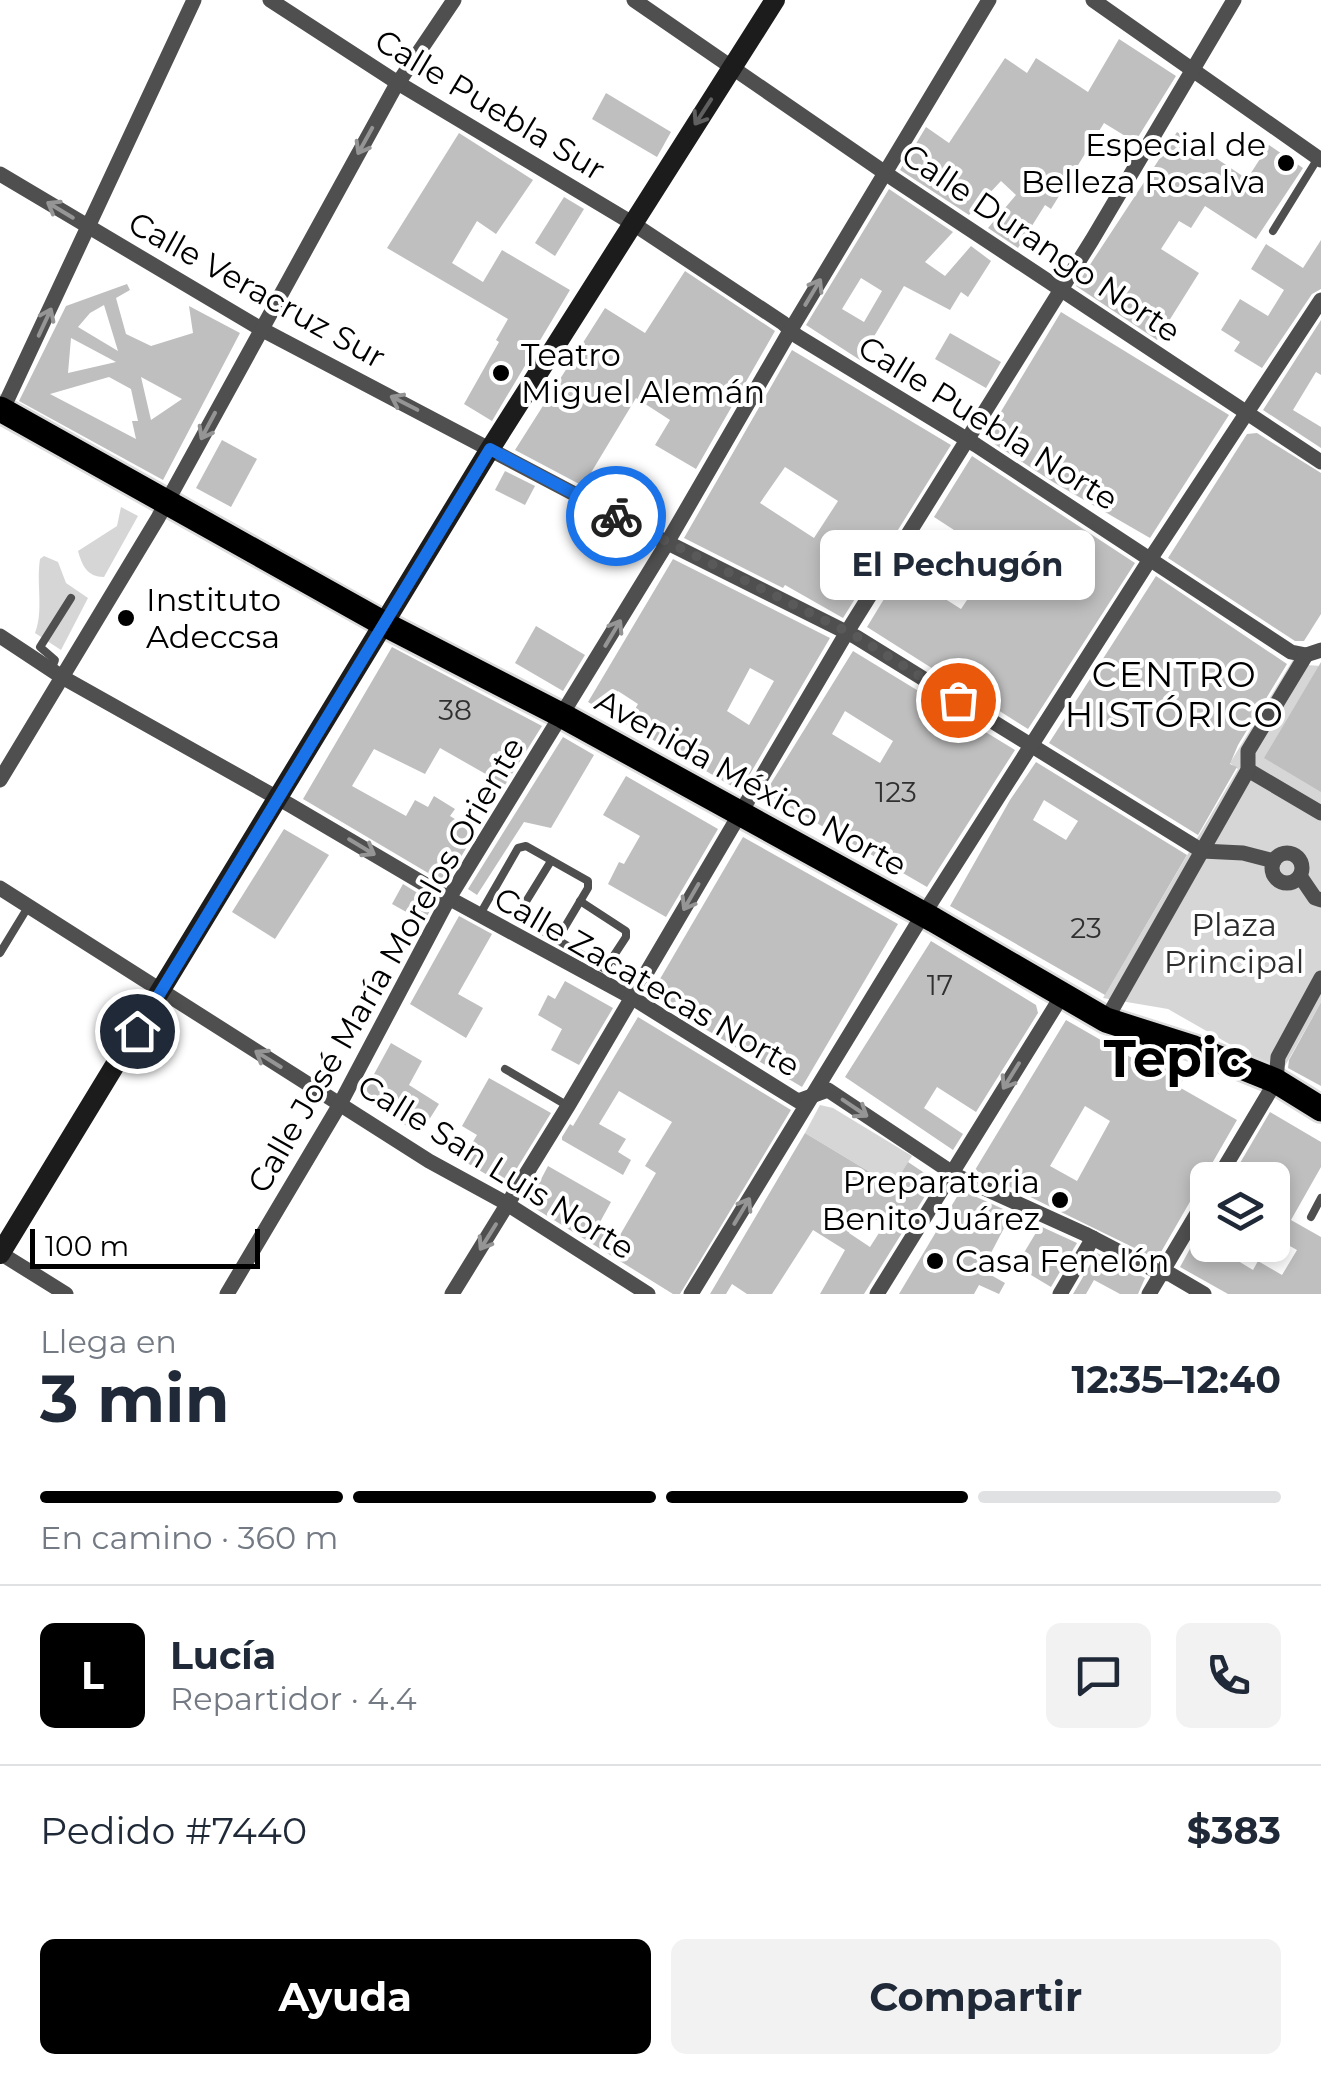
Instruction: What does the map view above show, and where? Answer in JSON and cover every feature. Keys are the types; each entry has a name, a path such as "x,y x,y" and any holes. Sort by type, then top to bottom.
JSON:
{"main road":[{"path":"0,1254 490,449 775,0"},
{"name":"Avenida México Norte","path":"1,411 160,506 563,716 1106,1020 1194,1048 1276,1081 1321,1109"}],"street":[{"path":"1,411 194,0"},
{"name":"Calle Puebla Sur","path":"270,0 398,84 632,223"},
{"path":"0,780 57,673 160,506 398,84 454,0"},
{"name":"Calle Durango Norte","path":"634,0 884,172 1321,462"},
{"name":"Calle José María Morelos Oriente","path":"226,1294 340,1104 449,898 563,716 989,0"},
{"path":"1093,0 1320,159"},
{"path":"452,1294 568,1106 847,632 968,441 1234,0"},
{"name":"Calle Veracruz Sur","path":"0,174 261,328 847,632 1202,852"},
{"name":"Calle Puebla Norte","path":"632,223 790,332 1151,558 1290,652 1313,652"},
{"path":"691,1294 924,915 1321,300"},
{"name":"Calle Zacatecas Norte","path":"0,636 57,673 479,916 632,997 798,1100 828,1090 950,1172 1160,1273 1170,1274 1204,1294"},
{"path":"1106,1020 1248,770 1248,751 1313,652"},
{"path":"1248,770 1321,813"},
{"path":"1202,852 1243,852 1274,861 1286,853 1296,856 1302,865 1300,876 1315,898 1321,900"},
{"name":"Calle San Luis Norte","path":"0,888 429,1161 508,1205 648,1294"},
{"path":"1227,1162 1276,1081 1278,1057 1321,978"},
{"path":"877,1294 1063,994"},
{"path":"1149,1294 1190,1224"},
{"path":"1060,1294 1093,1238"},
{"path":"0,1254 66,1294"}],"lane":[{"path":"1273,231 1320,159"},
{"path":"57,673 55,660 40,647 71,598"},
{"path":"479,916 518,848 526,846 588,882 557,940"},
{"path":"551,861 521,913 522,918 602,968 608,966 626,931 580,901"},
{"path":"0,954 28,907"},
{"path":"613,958 643,978"},
{"path":"505,1069 568,1106"},
{"path":"1311,1216 1321,1198"}],"green space":[{"path":"121,507 138,516 104,577 93,575 78,551 117,526"},
{"path":"44,556 58,562 66,583 88,598 61,650 35,633 40,559"},
{"name":"Plaza Principal","path":"1294,658 1307,665 1321,666 1321,1002 1285,1066 1280,1068 1168,1009 1103,998 1238,769 1230,763"},
{"path":"820,1105 833,1108 912,1156 893,1186 805,1133"}],"building":[{"path":"1119,39 1176,76 1135,142 1104,123 1051,209 1045,205 1018,248 988,228 1016,195 1001,181 969,215 900,170 926,127 949,143 1005,58 1027,73 1036,58 1088,92"},
{"path":"606,93 671,132 657,157 592,119"},
{"path":"1177,132 1247,179 1269,145 1303,168 1256,239 1205,206 1191,228 1179,221 1161,249 1199,273 1157,340 1076,286"},
{"path":"459,133 533,180 496,234 477,221 452,263 483,282 502,250 570,290 492,421 464,404 508,319 387,248"},
{"path":"889,189 953,232 925,262 945,276 971,246 991,261 968,297 961,292 950,310 904,286 860,360 806,325","holes":["861,278 882,291 864,322 842,309"]},
{"path":"564,197 584,209 555,256 535,243"},
{"path":"1321,240 1321,289 1312,294 1262,368 1234,351 1240,342 1221,330 1240,299 1268,316 1284,290 1251,269 1266,244 1303,268"},
{"path":"685,271 775,331 696,469 655,445 670,420 636,398 583,486 515,450 605,308 645,333"},
{"path":"127,284 130,290 116,298 126,334 151,346 193,333 189,306 240,333 163,480 19,401 66,306","holes":["104,305 118,351 78,327","71,338 116,362 68,373","109,377 131,389 138,421 132,421 136,439 50,394","141,377 182,399 151,420"]},
{"path":"1061,312 1229,415 1150,538 985,438"},
{"path":"1321,320 1321,375 1316,372 1293,410 1321,427 1321,448 1263,410"},
{"path":"950,333 1001,362 986,388 935,359"},
{"path":"792,350 951,445 843,618 785,585 783,588 684,538","holes":["785,467 838,501 814,538 760,503"]},
{"path":"1257,433 1321,473 1321,614 1304,641 1295,641 1168,558 1247,434"},
{"path":"222,440 257,459 231,507 196,488"},
{"path":"972,456 1135,563 1028,729 867,627 901,571 961,609 991,564 970,550 974,543 934,517"},
{"path":"505,471 535,486 525,505 495,490"},
{"path":"594,517 618,530 607,551 583,537"},
{"path":"673,559 830,638 740,791 626,724 638,704 618,691 605,712 588,702","holes":["750,668 774,681 749,725 727,711"]},
{"path":"1156,576 1287,664 1238,745 1230,764 1237,767 1198,835 1049,743"},
{"path":"536,626 585,655 563,691 515,663"},
{"path":"392,647 542,726 505,785 440,748 425,774 374,749 352,786 406,816 415,800 428,807 434,796 455,809 450,816 476,832 445,883 303,799"},
{"path":"853,651 1015,750 927,887 765,793","holes":["845,711 893,741 880,763 832,734"]},
{"path":"1321,662 1321,792 1264,758"},
{"path":"563,737 594,755 551,828 524,822 477,895 468,889"},
{"path":"1036,762 1187,855 1105,995 950,906","holes":["1044,800 1078,821 1066,840 1033,820"]},
{"path":"626,776 718,829 666,917 608,884 619,862 624,864 640,836 603,815"},
{"path":"284,829 329,855 275,939 232,912"},
{"path":"743,837 898,924 802,1087 650,996"},
{"path":"403,884 434,903 424,922 392,904"},
{"path":"459,916 492,934 458,994 483,1008 466,1038 410,1004"},
{"path":"931,941 1036,1005 1038,1013 976,1112 937,1087 924,1108 963,1134 953,1150 845,1077"},
{"path":"565,981 613,1008 579,1065 551,1050 562,1029 538,1015 548,995 555,999"},
{"path":"1321,1002 1321,1086 1288,1068"},
{"path":"638,1017 791,1110 680,1294 673,1294 528,1204 548,1166 611,1202 600,1222 620,1235 656,1173 645,1166 672,1122 619,1091 599,1124 626,1139 618,1152 631,1160 623,1175 562,1137 570,1124 573,1126"},
{"path":"1066,1020 1146,1066 1153,1052 1189,1069 1179,1087 1237,1120 1213,1162 1190,1162 1190,1202 1157,1259 975,1170","holes":["1085,1106 1110,1121 1077,1181 1050,1166"]},
{"path":"391,1043 422,1061 409,1085 439,1104 420,1134 361,1098"},
{"path":"489,1078 551,1113 506,1186 462,1160 477,1135 462,1126"},
{"path":"1270,1112 1321,1142 1321,1167 1291,1220 1321,1237 1321,1294 1228,1294 1180,1267 1190,1249 1190,1262 1240,1262 1253,1270 1260,1262 1282,1275 1297,1250 1290,1246 1290,1162 1241,1162"},
{"path":"805,1133 893,1186 908,1162 935,1180 864,1294 820,1294 845,1250 813,1230 772,1294 747,1294 732,1284 726,1294 710,1294","holes":["863,1211 884,1225 870,1247 849,1233"]},
{"path":"961,1190 1012,1213 982,1270 1005,1283 999,1294 979,1285 974,1294 899,1294"},
{"path":"1040,1226 1077,1243 1051,1287 1016,1266"},
{"path":"1097,1253 1145,1278 1138,1294 1120,1294 1094,1280 1086,1294 1073,1294"}],"way so far":[{"path":"616,516 856,636 958,700"}],"place":[{"name":"Especial de Belleza Rosalva","path":"1286,163"},
{"name":"Teatro Miguel Alemán","path":"501,373"},
{"name":"Instituto Adeccsa","path":"126,618"},
{"name":"El Pechugón","path":"958,700"},
{"name":"Preparatoria Benito Juárez","path":"1060,1200"},
{"name":"Casa Fenelón","path":"935,1261"}],"district":[{"name":"CENTRO HISTÓRICO","path":"1175,695"},
{"name":"Tepic","path":"1176,1059"}],"route":[{"path":"137,1031 490,449 616,516"}]}
